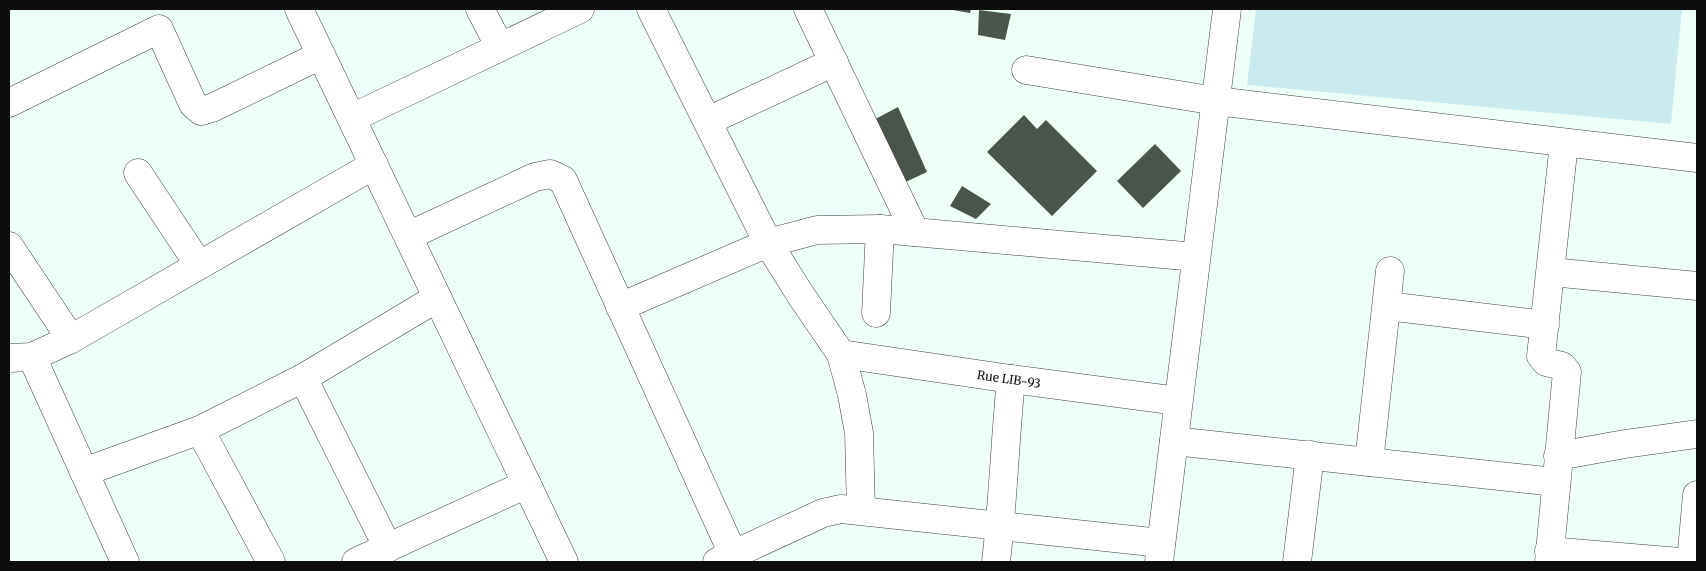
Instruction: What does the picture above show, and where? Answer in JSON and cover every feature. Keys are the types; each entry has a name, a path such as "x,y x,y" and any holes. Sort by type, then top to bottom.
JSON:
{"street":[{"path":"299,9 564,562"},
{"path":"480,9 500,47"},
{"path":"352,118 580,9"},
{"path":"651,9 768,243 841,354 852,395 859,433 861,510"},
{"path":"808,9 915,232"},
{"path":"408,236 535,177 550,174 563,180 620,307 725,558 822,513 841,509 1000,525 1160,552 1226,9"},
{"path":"9,104 157,19 193,104 201,111 212,108 321,54"},
{"path":"708,121 834,62"},
{"path":"1026,70 1216,100 1697,158"},
{"path":"1564,143 1541,356 1546,362 1562,366 1567,372 1549,557 1680,562"},
{"path":"125,562 84,472 20,358 71,339 374,166"},
{"path":"138,173 199,265"},
{"path":"620,307 768,243 817,230 880,229 1196,257"},
{"path":"876,313 880,229"},
{"path":"9,246 71,339"},
{"path":"1369,462 1390,271"},
{"path":"1551,272 1697,286"},
{"path":"84,472 200,430 303,378 437,298"},
{"path":"1386,306 1545,325"},
{"name":"Rue LIB-93","path":"841,354 1178,401"},
{"path":"303,378 388,548"},
{"path":"996,562 1010,379"},
{"path":"200,430 271,562"},
{"path":"1174,441 1369,462 1557,469 1625,444 1697,434"},
{"path":"1297,562 1310,455"},
{"path":"356,562 526,484"},
{"path":"1691,562 1697,495"}],"shaded area":[{"path":"1256,9 1682,9 1671,124 1247,85"}],"building":[{"path":"947,9 971,9 970,13"},
{"path":"979,10 1011,14 1005,40 978,35"},
{"path":"898,107 927,172 897,186 868,123"},
{"path":"1024,115 1037,129 1046,120 1097,171 1052,216 987,152"},
{"path":"1155,144 1181,171 1143,208 1117,181"},
{"path":"962,186 991,204 976,219 950,206"}]}
